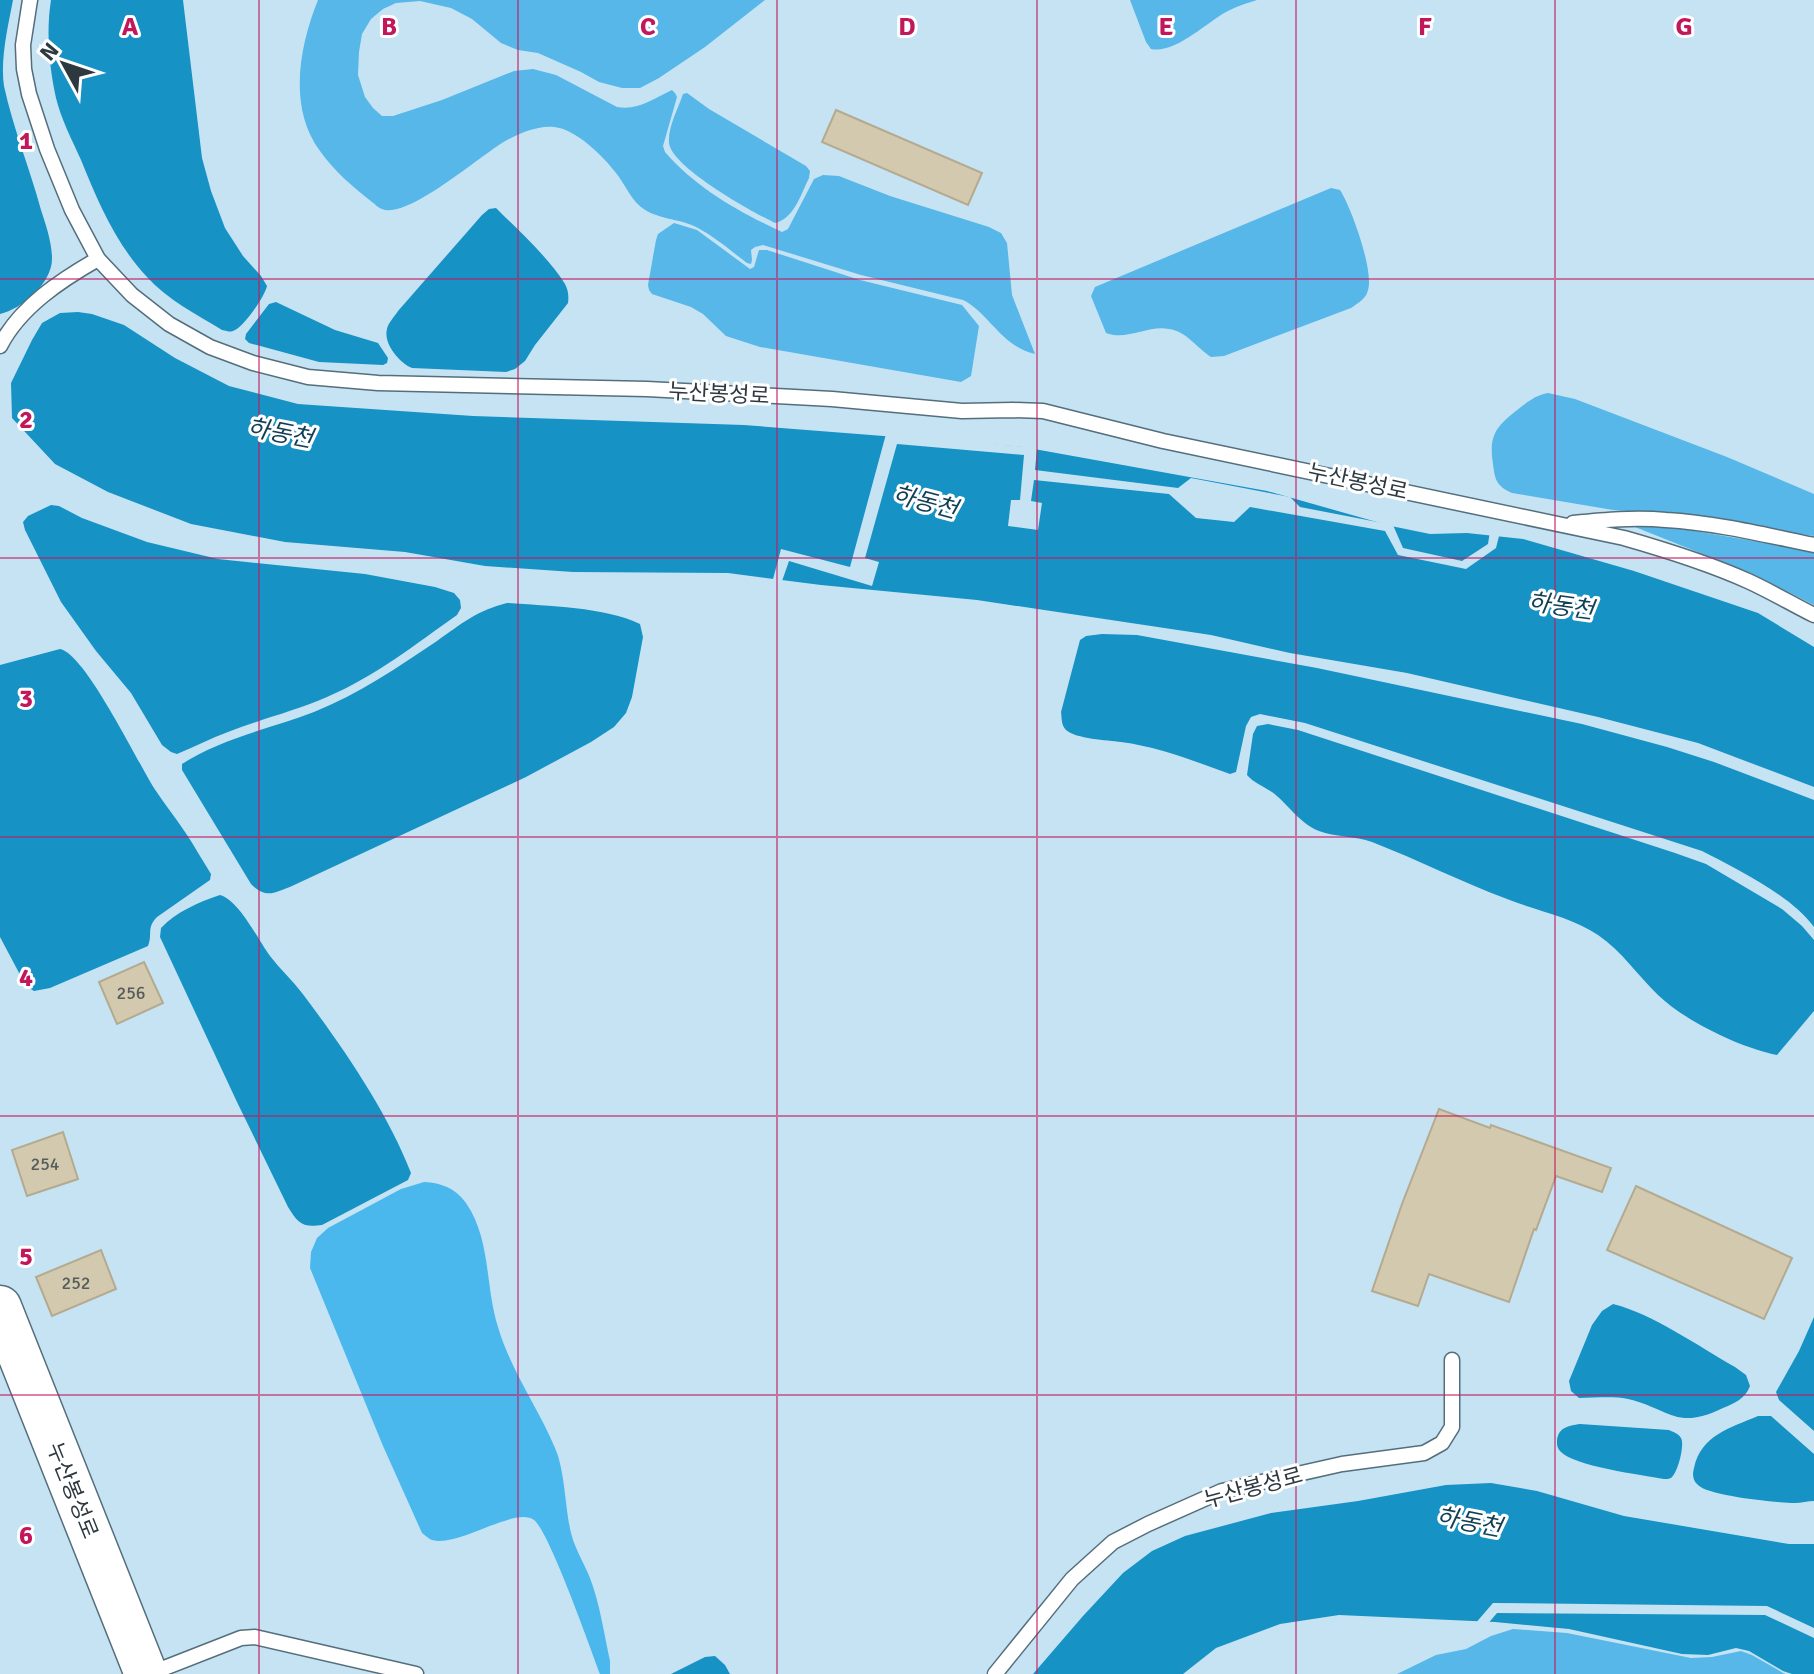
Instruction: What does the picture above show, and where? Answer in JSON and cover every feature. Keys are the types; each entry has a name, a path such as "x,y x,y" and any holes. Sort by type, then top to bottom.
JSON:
{"street":[{"name":"누산봉성로","path":"0,1307 147,1674"}],"lane":[{"name":"누산봉성로","path":"30,0 23,45 29,94 72,210 98,259 132,295 169,324 210,347 253,363 308,377 393,383 726,393 962,411 1043,411 1163,441 1624,538 1670,551 1749,581 1814,615"},
{"path":"0,346 18,319 47,293 98,259"},
{"path":"1560,524 1616,519 1667,520 1730,528 1814,545"},
{"name":"누산봉성로","path":"995,1674 1072,1579 1113,1542 1136,1530 1222,1491 1342,1464 1424,1453 1442,1443 1452,1427 1452,1360"},
{"name":"누산봉성로","path":"147,1674 241,1638 255,1637 416,1674"}],"shaded area":[{"path":"318,0 765,0 705,47 640,88 622,88 599,82 538,53 501,43 472,19 451,8 420,1 396,3 371,19 362,34 358,75 365,97 382,116 393,116 442,100 514,71 533,69 556,75 617,107 638,106 672,90 677,97 663,146 665,152 690,177 719,198 782,232 788,229 814,179 823,175 839,176 1001,233 1007,243 1012,295 1035,354 1013,344 963,300 861,275 763,245 751,250 751,264 747,263 698,228 641,207 596,152 580,138 554,127 530,130 507,140 409,205 394,210 381,208 351,185 325,158 310,134 304,116 300,97 302,57"},
{"path":"1130,0 1257,0 1230,10 1170,47 1151,49"},
{"path":"687,93 810,171 796,205 782,221 775,223 714,188 673,152 669,142 670,130 683,94"},
{"path":"1331,188 1340,190 1345,198 1368,268 1367,293 1351,308 1224,356 1211,357 1175,330 1161,328 1122,335 1106,333 1091,296 1095,287"},
{"path":"674,223 697,230 750,269 754,267 759,250 767,250 860,280 962,305 979,326 971,376 961,382 760,347 726,336 703,314 652,294 649,290 658,234"},
{"path":"1548,393 1575,399 1814,494 1814,536 1665,514 1613,510 1512,493 1500,485 1495,475 1492,445 1496,431 1513,413 1534,398"},
{"path":"1635,523 1814,551 1814,605 1750,573 1635,527"},
{"path":"424,1182 453,1190 466,1203 480,1232 503,1343 558,1457 571,1533 596,1598 610,1674 600,1674 559,1567 534,1520 513,1518 443,1541 432,1540 422,1533 310,1268 311,1252 317,1238 328,1228 401,1189"},
{"path":"1513,1629 1567,1633 1691,1658 1741,1651 1785,1674 1397,1674 1436,1655 1466,1649"}],"water":[{"path":"0,0 13,0 4,54 4,86 47,228 52,259 47,277 34,294 17,307 0,314"},
{"path":"51,0 183,0 202,158 211,191 225,228 267,286 254,310 235,330 222,330 164,293 136,264 109,222 56,98 49,49"},
{"path":"496,208 559,274 567,288 568,303 525,361 515,369 506,372 407,366 390,347 386,335 389,324 482,215"},
{"path":"276,302 335,330 378,343 388,358 387,363 319,362 249,343 245,339 246,334 269,304"},
{"name":"하동천","path":"78,312 124,325 175,358 229,386 298,404 473,416 744,425 1023,447 1267,491 1430,534 1467,533 1523,539 1634,571 1758,613 1814,647 1814,787 1698,743 1598,717 1407,673 1290,653 1211,635 977,600 728,573 573,572 485,566 405,552 285,542 191,524 108,492 55,464 12,418 11,383 42,323 60,313"},
{"path":"51,505 147,542 218,559 365,574 435,587 454,593 460,600 461,608 457,615 410,648 344,689 177,754 162,745 131,693 61,602 23,522 28,516"},
{"path":"507,603 593,611 640,624 643,637 632,697 626,713 614,727 526,777 292,886 266,893 256,889 182,770 182,764 229,741 314,712 347,697 470,618"},
{"path":"1102,634 1137,635 1317,668 1582,724 1714,762 1814,800 1814,927 1778,894 1702,851 1305,723 1260,714 1251,717 1246,726 1236,772 1230,774 1149,747 1071,733 1063,726 1061,712 1080,640"},
{"path":"60,649 71,655 97,689 156,791 211,874 210,880 157,917 152,924 148,946 50,988 34,991 26,986 0,937 0,665"},
{"path":"1268,724 1298,730 1706,864 1782,909 1814,940 1814,1011 1777,1055 1747,1046 1698,1024 1669,1005 1615,948 1588,929 1372,842 1312,828 1272,792 1247,775 1253,734 1257,726"},
{"path":"220,895 241,912 270,956 302,993 348,1057 377,1103 411,1173 408,1180 322,1225 301,1223 288,1207 160,937 161,928 174,917"},
{"path":"1613,1304 1659,1323 1735,1367 1746,1375 1750,1386 1748,1390 1732,1404 1694,1418 1674,1416 1628,1399 1579,1398 1571,1391 1569,1381 1592,1325 1602,1311"},
{"path":"1814,1317 1814,1431 1779,1400 1776,1392"},
{"path":"1758,1416 1771,1416 1814,1454 1814,1501 1787,1503 1744,1498 1704,1489 1695,1482 1693,1473 1698,1457 1710,1440"},
{"path":"1580,1424 1674,1432 1682,1441 1676,1470 1671,1478 1664,1479 1609,1469 1568,1457 1558,1448 1558,1436 1565,1428"},
{"name":"하동천","path":"1491,1483 1537,1491 1624,1516 1789,1544 1814,1544 1814,1674 1783,1671 1749,1651 1736,1648 1708,1655 1682,1654 1569,1629 1495,1622 1339,1615 1280,1624 1216,1648 1183,1674 1033,1674 1123,1573 1152,1551 1185,1536 1271,1513 1446,1485"},
{"path":"715,1656 730,1674 671,1674 705,1657"}],"pier":[{"path":"886,434 1037,448 1035,470 1178,488 1191,478 1290,497 1300,507 1393,525 1403,548 1462,561 1488,544 1490,531 1500,532 1496,548 1466,569 1398,555 1385,531 1250,507 1234,522 1196,518 1169,494 1034,480 1031,501 1042,503 1038,530 1008,526 1011,500 1020,500 1024,455 897,444 865,558 879,562 872,586 789,561 781,584 772,583 781,549 850,567"},
{"path":"1493,1603 1767,1606 1814,1628 1814,1638 1765,1615 1497,1613 1486,1626 1474,1625"}],"building":[{"path":"836,110 982,173 968,205 822,142"},
{"path":"144,962 163,1003 117,1024 99,982"},
{"path":"1439,1109 1611,1168 1602,1192 1556,1176 1509,1302 1429,1274 1418,1306 1372,1291"},
{"path":"63,1132 78,1179 27,1196 12,1150"},
{"path":"1636,1186 1792,1258 1764,1319 1607,1250"},
{"path":"101,1250 116,1289 52,1316 36,1277"}]}
